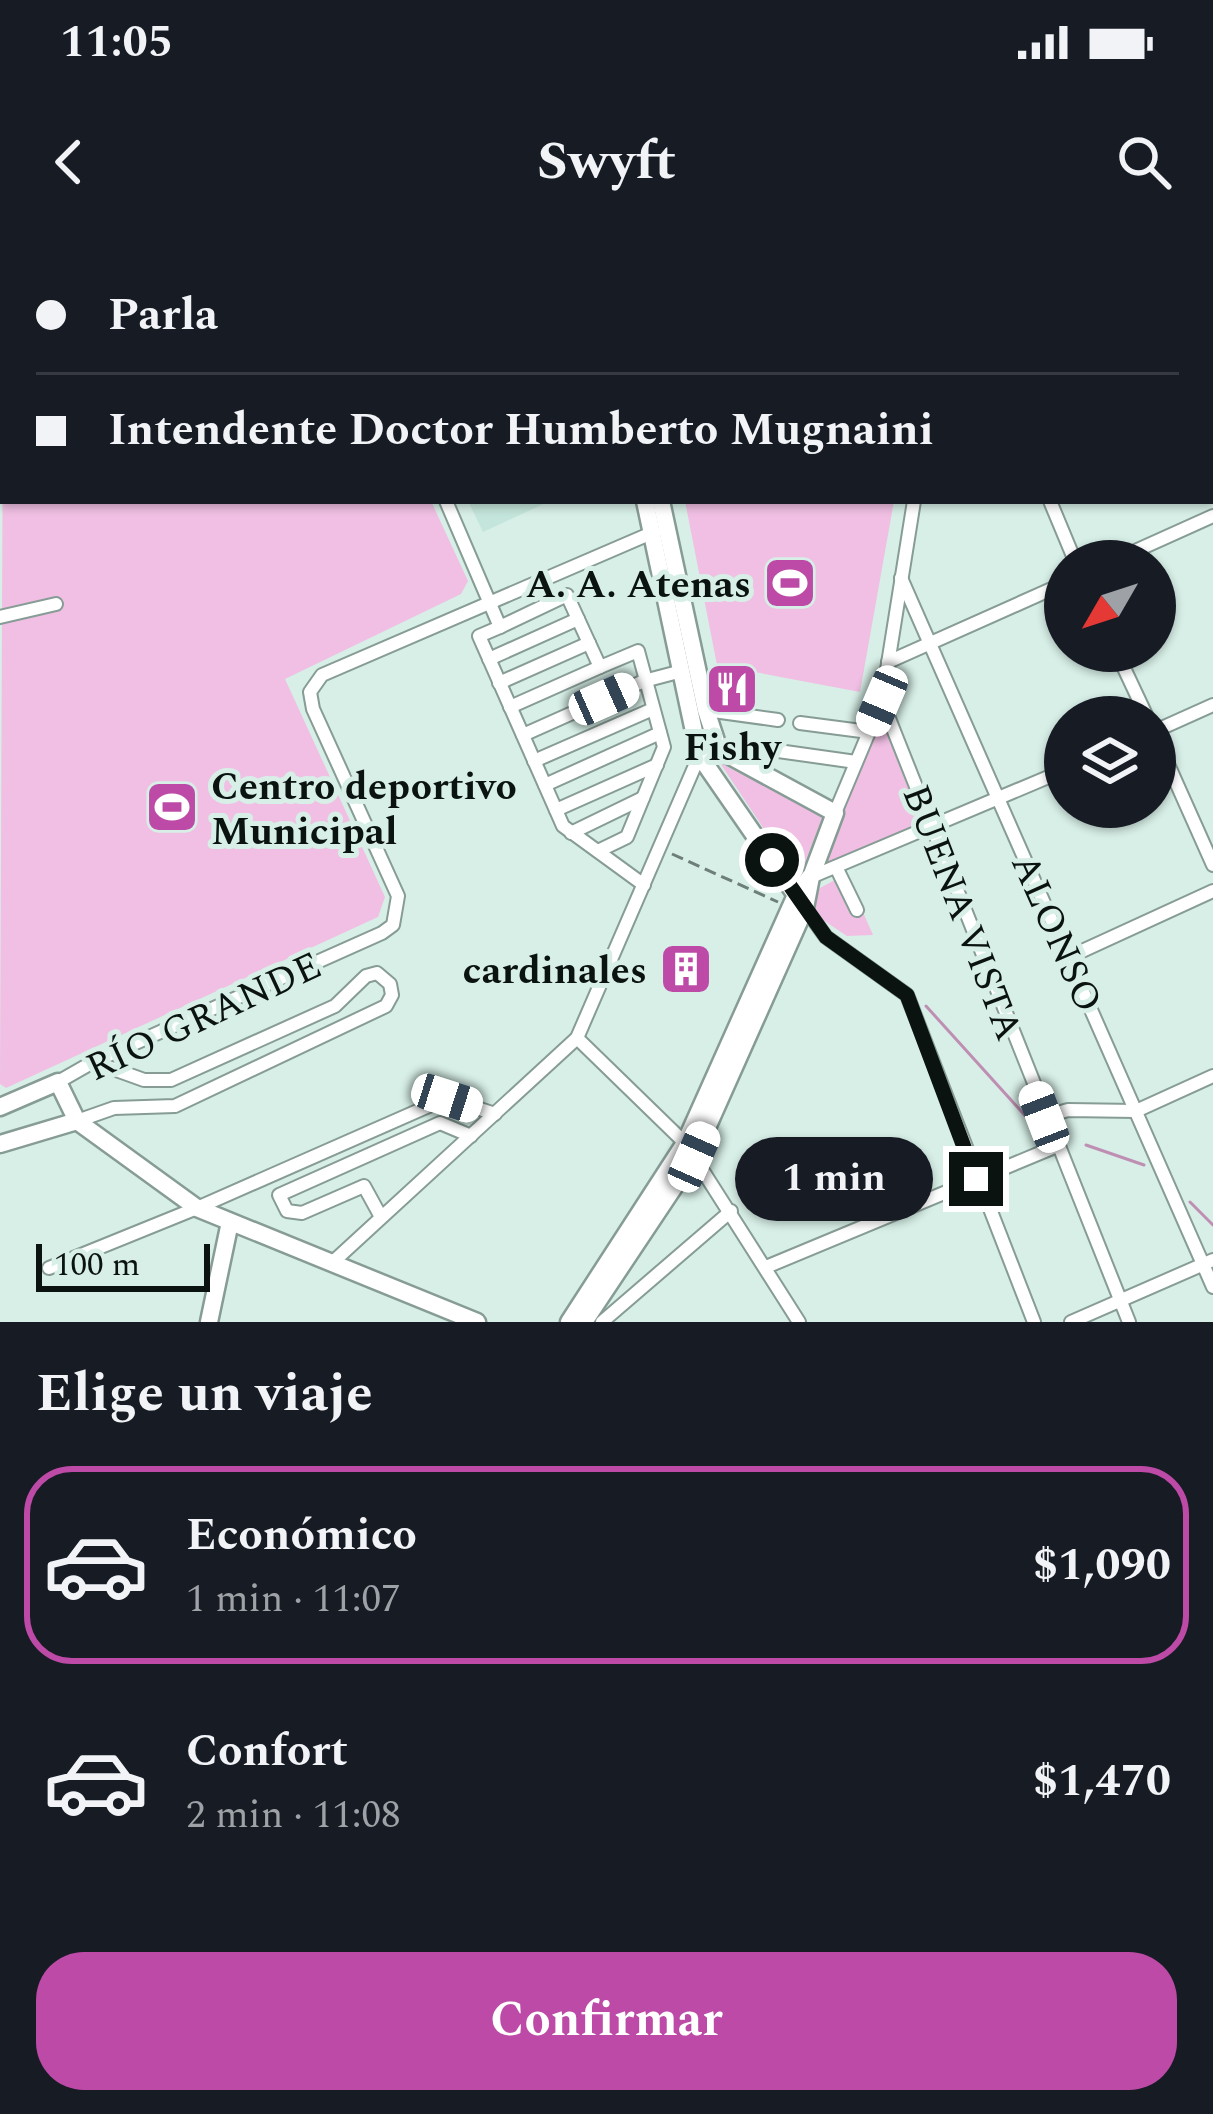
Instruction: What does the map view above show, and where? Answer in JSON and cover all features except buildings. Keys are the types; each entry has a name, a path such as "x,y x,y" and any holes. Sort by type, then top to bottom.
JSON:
{"main road":[{"path":"584,1322 689,1150 836,813 719,749 659,530 646,504"},
{"path":"661,504 659,530 699,755 797,903"},
{"path":"58,1082 77,1121 197,1208 477,1322"},
{"name":"RÍO GRANDE","path":"0,1107 58,1082"},
{"name":"RÍO GRANDE","path":"0,1144 77,1121"},
{"path":"568,1322 689,1150"},
{"path":"208,1322 230,1222"}],"street":[{"path":"447,504 500,627"},
{"path":"836,813 882,701 913,504"},
{"path":"1051,504 1066,540"},
{"path":"1160,540 1213,516"},
{"path":"492,601 659,530"},
{"name":"ALONSO","path":"901,578 1208,1263 1213,1287"},
{"path":"888,662 1044,592"},
{"path":"600,667 567,596 479,636 556,810 572,832 644,886"},
{"name":"RÍO GRANDE","path":"58,1082 382,933 397,914 398,896 313,709 310,692 322,675 492,601"},
{"path":"0,617 56,604"},
{"path":"489,658 578,619"},
{"path":"500,683 589,643"},
{"path":"510,707 638,651 664,747 627,837 598,851"},
{"path":"523,735 644,680 682,671"},
{"name":"BUENA VISTA","path":"882,701 1129,1322"},
{"path":"1176,723 1213,705"},
{"path":"534,761 653,709"},
{"path":"706,710 778,720"},
{"path":"800,722 869,732"},
{"path":"545,785 660,733"},
{"path":"332,1262 577,1038 699,755 719,749"},
{"path":"740,763 764,749 856,762"},
{"path":"556,810 656,765"},
{"path":"811,877 1044,779"},
{"path":"1176,781 1213,865"},
{"path":"572,832 643,798"},
{"path":"836,867 857,910"},
{"path":"1069,957 1213,891"},
{"path":"797,903 826,937 907,995 1034,1322"},
{"path":"77,1121 114,1108 175,1106 386,1006 392,995 390,984 377,973 366,976 335,1006 171,1080 144,1079 93,1062"},
{"path":"577,1038 689,1150 766,1267 792,1319"},
{"path":"1044,1117 1068,1110 1136,1111 1213,1076"},
{"path":"49,1268 447,1098 495,1114"},
{"path":"382,1217 364,1186 302,1213 287,1211 279,1195 440,1123 471,1136"},
{"path":"1,1127 22,1138"},
{"path":"766,1267 1057,1146"},
{"path":"602,1322 731,1211"},
{"path":"1071,1322 1208,1263"}],"path":[{"path":"659,849 797,903"}],"shaded area":[{"name":"Centro deportivo Municipal","path":"2,504 432,504 468,581 461,594 285,679 385,897 378,917 6,1088 0,1084"},
{"path":"469,504 544,504 483,532"},
{"name":"A. A. Atenas","path":"686,504 893,504 860,692 717,665"},
{"path":"881,718 922,824 820,868"},
{"path":"720,763 823,816 798,880"},
{"path":"846,874 873,935 847,936 805,908 820,888"}],"waterway":[{"path":"926,1006 1030,1121"},
{"path":"1086,1145 1144,1165"},
{"path":"1190,1202 1213,1225"}],"place":[{"name":"A. A. Atenas","path":"790,583"},
{"name":"Fishy","path":"732,689"},
{"name":"Centro deportivo Municipal","path":"172,807"},
{"name":"cardinales","path":"686,969"}],"route":[{"path":"772,860 826,937 907,995 976,1179"}]}
